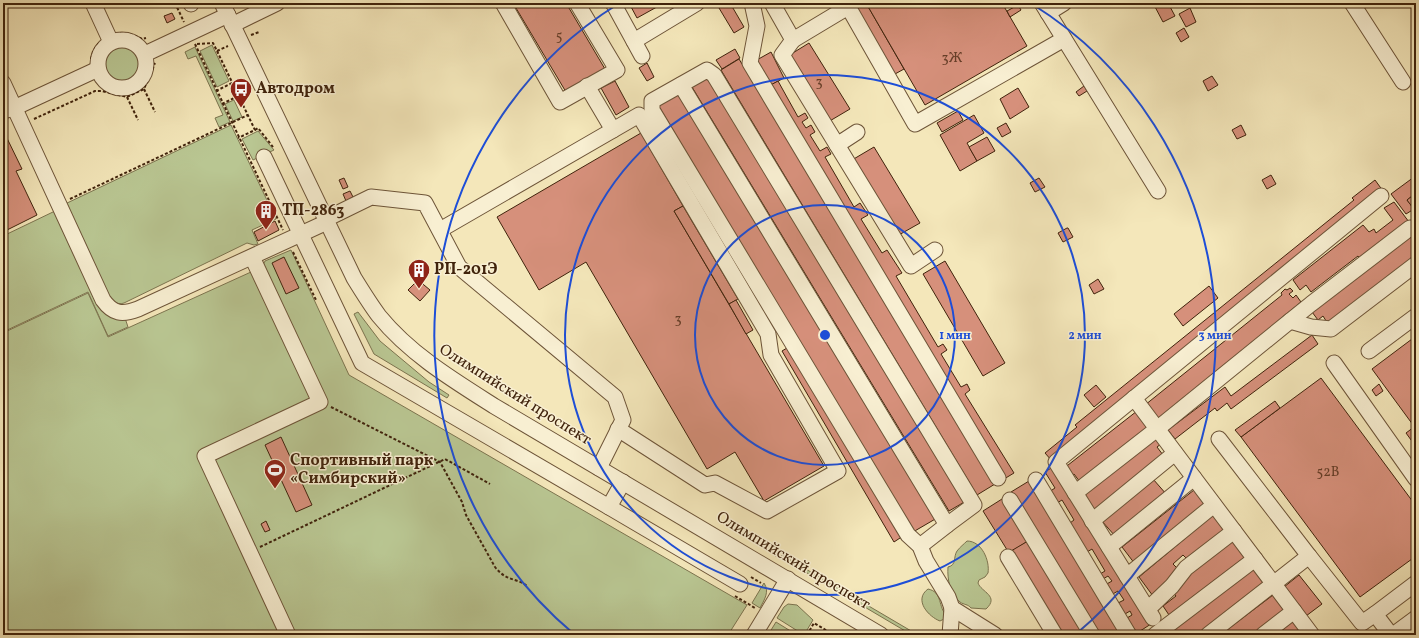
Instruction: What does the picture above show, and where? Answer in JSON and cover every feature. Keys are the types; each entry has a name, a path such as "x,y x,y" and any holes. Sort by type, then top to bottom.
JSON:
{"street":[{"path":"93,3 111,42"},
{"path":"150,58 134,42 121,39 111,42 104,47 98,60 98,70 100,75 108,84 121,89 129,88 142,78 146,70 147,62 150,58 227,14 277,3"},
{"path":"502,3 560,102 617,70 577,3"},
{"path":"613,3 642,56"},
{"path":"634,41 697,3"},
{"path":"752,3 757,26 750,63 998,478"},
{"path":"772,3 793,40"},
{"path":"1064,3 1045,8 1158,190"},
{"path":"1352,3 1403,82"},
{"path":"935,250 910,266 782,55 793,40 847,5 915,124 1064,39"},
{"name":"Олимпийский проспект","path":"227,14 354,278 379,316 396,335 452,380 881,635"},
{"path":"9,110 98,70"},
{"path":"920,546 974,505 714,74 707,70 652,101 652,110 908,535 920,546 926,561 948,597 952,608 950,635"},
{"path":"3,83 9,110 22,124 103,300 108,307 114,311 128,313 138,309 301,234 371,197 425,203 459,267 615,397 623,420 599,468"},
{"path":"681,85 947,525"},
{"path":"588,86 613,130"},
{"path":"440,230 639,115 768,334 771,355 838,471 767,511 715,483 705,485 618,429"},
{"path":"837,145 857,132"},
{"path":"264,157 362,363 740,584"},
{"path":"1234,531 1186,568 1150,614 1056,462 1381,196"},
{"path":"1075,493 1157,429 1290,321 1410,228"},
{"path":"252,257 320,402 205,456 288,635"},
{"path":"1290,321 1311,327 1331,329 1416,264"},
{"path":"1369,351 1416,316"},
{"path":"1334,364 1416,479"},
{"path":"1134,398 1312,635"},
{"path":"1219,439 1362,623 1416,583"},
{"path":"1092,521 1175,453"},
{"path":"1109,548 1194,478"},
{"path":"1036,480 1129,635"},
{"path":"609,507 624,482"},
{"path":"1010,500 1092,635"},
{"path":"1127,576 1214,505"},
{"path":"1008,556 1055,635"},
{"path":"1208,635 1309,556"},
{"path":"1155,635 1255,559"},
{"path":"754,635 788,579"},
{"path":"952,608 995,635"},
{"path":"1263,635 1294,611"},
{"path":"1375,614 1392,635 1416,618"}],"path":[{"path":"252,35 259,32"},
{"path":"195,44 213,43 255,130 238,138"},
{"path":"217,51 228,46"},
{"path":"150,58 144,89 155,112"},
{"path":"216,91 232,83"},
{"path":"22,124 95,91 102,91 127,97 144,89"},
{"path":"222,104 238,96"},
{"path":"127,97 138,120"},
{"path":"59,204 248,115"},
{"path":"320,402 440,462 462,502 466,515 495,567 500,574 507,578 522,582 527,586"},
{"path":"250,552 445,459 490,484"},
{"path":"776,556 779,550"},
{"path":"806,635 814,623 834,635"},
{"path":"826,635 828,631"}],"green space":[{"path":"122,44 136,50 142,64 136,78 122,84 108,78 102,64 108,50"},
{"path":"212,45 229,81 217,87 200,51"},
{"path":"195,47 230,122 219,127 215,118 223,115 196,56 188,59 185,52"},
{"path":"234,100 242,117 233,121 225,104"},
{"path":"231,125 276,219 252,230 258,244 254,245 247,243 122,304 110,299 65,204"},
{"path":"258,131 274,150 253,160 242,139"},
{"path":"55,211 92,290 125,318 128,327 108,336 88,292 3,332 3,236"},
{"name":"Спортивный парк «Симбирский»","path":"291,250 349,375 747,605 728,635 3,635 3,333 88,293 108,337 262,267 265,261"},
{"path":"358,312 380,341 429,382 449,395 447,398 374,354 354,314"},
{"path":"967,541 977,544 981,548 988,563 988,573 985,577 979,580 978,583 990,597 990,605 986,609 971,608 961,603 954,595 950,586 948,567 954,563 957,551"},
{"path":"782,555 918,635 912,635 780,557"},
{"path":"764,583 766,586 766,593 765,599 760,608 752,603"},
{"path":"928,589 936,593 945,614 944,619 940,621 927,612 922,603 924,593"},
{"path":"788,604 797,605 813,620 804,635 777,618 784,607"},
{"path":"776,622 797,635 768,635"}],"building":[{"path":"513,3 566,3 605,69 566,92"},
{"path":"629,3 664,3 637,18"},
{"path":"716,3 730,3 744,27 734,33"},
{"path":"854,3 866,3 904,69 895,74"},
{"path":"866,3 1002,3 1027,46 925,105"},
{"path":"1153,3 1168,3 1175,16 1163,22"},
{"path":"1018,5 1021,10 1010,17 1007,11"},
{"path":"1190,8 1196,22 1186,27 1179,14"},
{"path":"172,13 175,19 167,23 164,16"},
{"path":"1184,28 1189,37 1181,42 1176,33"},
{"path":"809,43 850,109 828,122 788,56"},
{"path":"735,49 740,58 722,69 716,60"},
{"path":"771,52 784,78 769,86 755,61"},
{"path":"739,59 995,484 977,495 721,70"},
{"path":"647,63 654,77 647,81 639,68"},
{"path":"1212,76 1218,85 1208,91 1203,81"},
{"path":"710,77 966,501 949,511 692,87"},
{"path":"615,81 629,107 616,115 601,88"},
{"path":"778,81 798,117 805,113 808,118 802,122 806,128 811,125 815,132 810,135 820,151 827,147 831,154 825,157 854,207 860,203 868,215 861,219 882,253 887,250 902,273 896,276 938,347 943,344 947,350 941,354 961,387 967,384 970,390 965,394 1014,473 1004,479 769,86"},
{"path":"1084,86 1087,91 1079,96 1076,92"},
{"path":"1018,88 1029,107 1010,119 1000,99"},
{"path":"679,92 937,518 913,532 658,105"},
{"path":"958,111 963,120 942,132 937,123"},
{"path":"974,115 984,133 967,143 977,161 960,171 940,135"},
{"path":"1006,123 1011,132 1002,137 997,128"},
{"path":"1241,125 1246,135 1237,139 1232,130"},
{"path":"3,130 22,169 16,171 37,215 3,232"},
{"path":"641,133 683,206 674,211 824,466 764,501 735,452 707,469 586,262 539,290 497,217"},
{"path":"987,137 995,151 977,161 969,147"},
{"path":"874,147 920,223 897,236 852,160"},
{"path":"1271,175 1276,184 1267,189 1262,180"},
{"path":"1414,177 1416,179 1416,193 1407,200 1414,209 1406,214 1391,194"},
{"path":"344,178 348,187 343,189 339,180"},
{"path":"1039,178 1045,187 1035,192 1030,183"},
{"path":"1375,180 1383,191 1052,461 1045,453 1077,427 1075,425 1354,200 1352,198"},
{"path":"350,191 353,197 346,201 343,194"},
{"path":"1416,193 1416,212 1407,200"},
{"path":"1394,202 1409,222 1360,259 1358,256 1311,292 1306,285 1300,290 1293,280 1363,225 1369,232 1374,229 1376,233 1393,220 1384,208"},
{"path":"683,206 738,299 729,304 674,211"},
{"name":"ТП-2863","path":"275,221 279,230 258,241 254,232"},
{"path":"1067,228 1073,237 1063,242 1058,233"},
{"path":"1415,232 1416,257 1328,324 1323,316 1318,320 1312,312"},
{"path":"284,257 299,288 286,294 272,263"},
{"path":"945,261 1005,363 983,376 923,274"},
{"path":"1098,279 1104,289 1094,294 1089,285"},
{"name":"РП-201Э","path":"418,280 430,290 420,301 408,290"},
{"path":"1209,286 1218,298 1183,326 1174,314"},
{"path":"1290,288 1293,291 1289,294 1293,298 1296,295 1301,302 1157,422 1145,405 1282,295 1281,293 1285,289 1287,290"},
{"path":"736,300 753,330 746,334 729,304"},
{"path":"1312,335 1318,344 1231,409 1227,403 1217,411 1215,408 1175,439 1168,430 1225,387 1231,396"},
{"path":"1416,336 1416,429 1372,369"},
{"path":"792,345 903,536 894,542 782,351"},
{"path":"1321,378 1416,506 1416,556 1360,597 1241,437"},
{"path":"1379,384 1383,391 1376,396 1372,390"},
{"path":"1096,385 1106,397 1094,407 1084,395"},
{"path":"1275,401 1280,408 1241,437 1235,430"},
{"path":"1137,411 1150,427 1080,482 1074,474 1070,477 1063,469"},
{"path":"1414,427 1416,429 1416,443 1414,444 1406,433"},
{"path":"281,437 312,505 296,512 265,445"},
{"path":"1155,437 1161,444 1157,447 1163,455 1095,510 1083,495"},
{"path":"1054,466 1151,624 1137,633 1127,618 1132,615 1130,611 1125,614 1118,603 1124,600 1118,591 1111,595 1105,585 1112,581 1108,576 1103,579 1100,574 1105,571 1092,549 1087,552 1070,523 1074,520 1062,500 1057,503 1049,492 1055,488 1045,472"},
{"path":"1153,479 1167,495 1115,536 1101,520"},
{"path":"1029,481 1121,635 1097,635 1011,492"},
{"path":"1194,490 1206,506 1135,564 1122,547"},
{"path":"1002,499 1028,541 1009,553 983,511"},
{"path":"1213,515 1225,530 1187,559 1183,555 1173,564 1179,570 1153,596 1139,577"},
{"path":"266,521 270,530 265,532 261,524"},
{"path":"1028,541 1085,635 1063,635 1012,553 1011,551"},
{"path":"1233,541 1245,557 1169,615 1163,606 1176,596 1172,591 1179,582"},
{"path":"1253,568 1265,585 1199,635 1164,635"},
{"path":"1299,575 1322,604 1306,616 1284,587"},
{"path":"1273,595 1285,611 1253,635 1220,635"},
{"path":"1294,621 1305,635 1276,635 1292,622"}],"place":[{"name":"Автодром","path":"241,108"},
{"name":"ТП-2863","path":"266,230"},
{"name":"РП-201Э","path":"419,290"},
{"name":"Спортивный парк «Симбирский»","path":"275,490"}]}
